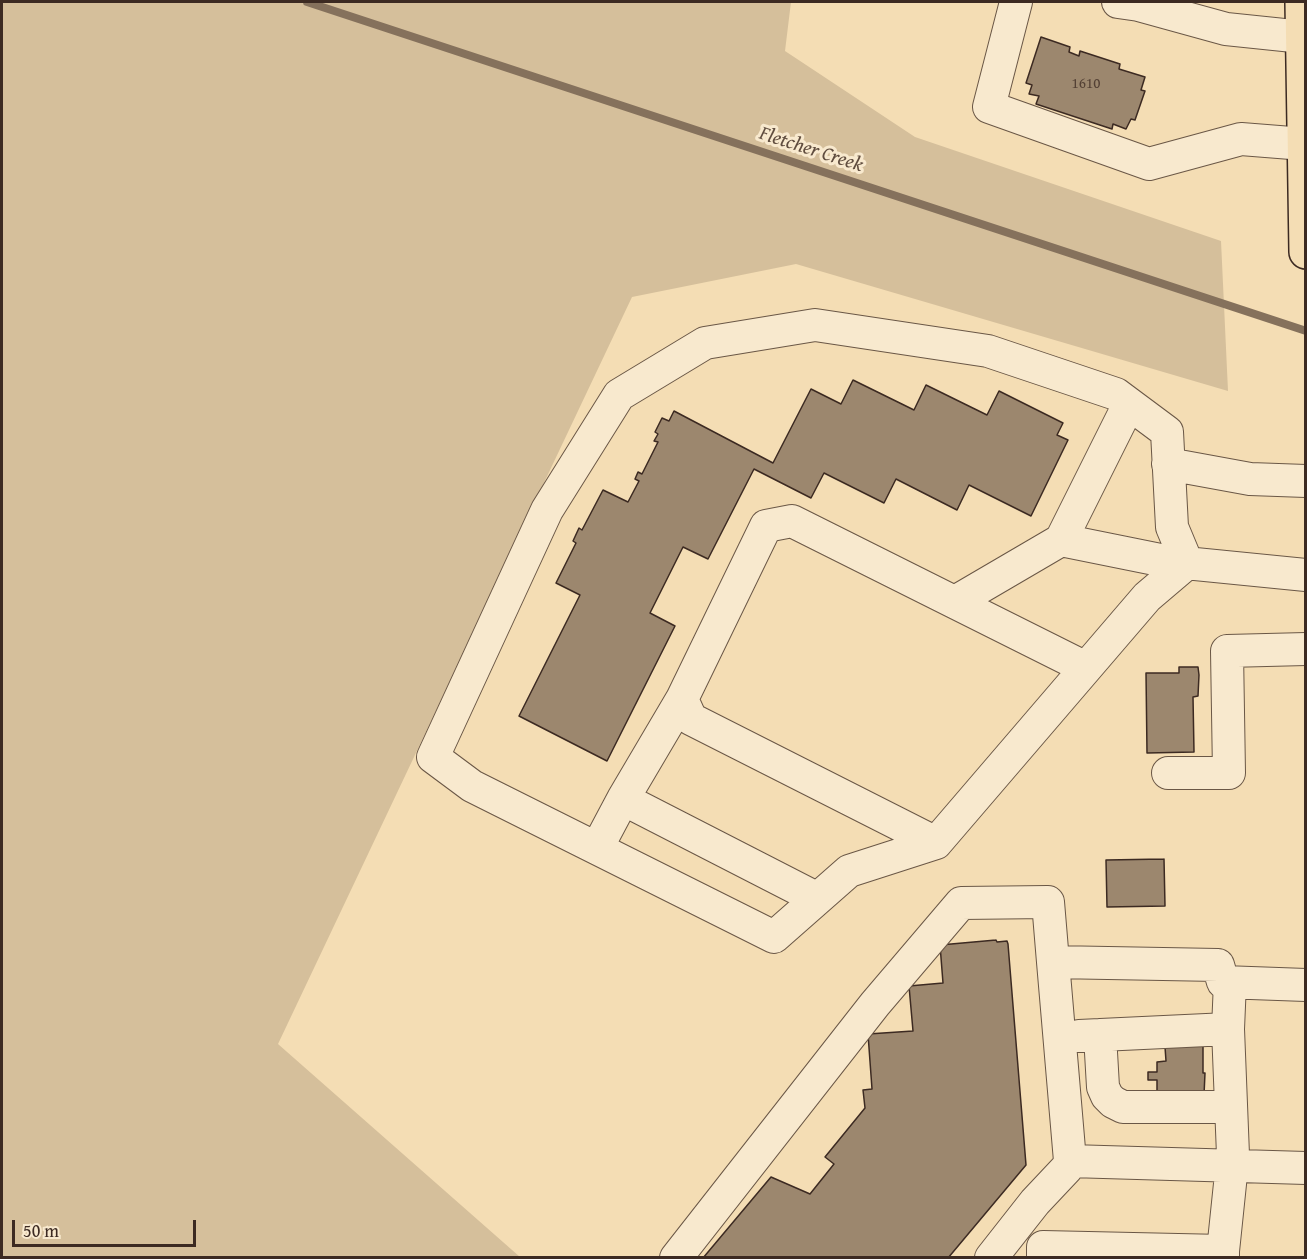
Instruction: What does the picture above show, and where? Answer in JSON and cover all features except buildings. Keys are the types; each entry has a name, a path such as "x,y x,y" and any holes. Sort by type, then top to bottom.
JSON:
{"main road":[{"path":"1302,2 1305,252"}],"lane":[{"path":"1016,2 990,107 1149,164 1240,139 1304,144"},
{"path":"1118,2 1139,5 1226,29 1303,37"},
{"path":"815,325 988,351 1116,394 1167,432 1172,527 1187,563 1148,597 936,843 849,871 774,937 472,786 433,757 547,510 619,395 705,343 815,325"},
{"path":"955,602 1061,540 1129,404"},
{"path":"1168,464 1250,479 1305,481"},
{"path":"597,848 682,699 766,526 792,521 1086,668"},
{"path":"1061,540 1166,561 1305,575"},
{"path":"1168,773 1229,773 1227,651 1305,649"},
{"path":"682,699 691,718 936,843"},
{"path":"623,799 816,898"},
{"path":"676,1257 875,1004 961,903 1048,902 1070,1161 1067,1168 991,1257"},
{"path":"1053,962 1218,965 1223,982 1305,985"},
{"path":"1017,1225 1043,1252 1223,1254 1232,1166 1228,1029 1230,982"},
{"path":"1059,1037 1228,1029"},
{"path":"1100,1035 1103,1087 1113,1102 1123,1107 1231,1107"},
{"path":"1070,1161 1305,1167"}],"shaded area":[{"path":"2,2 791,2 785,51 915,137 1221,241 1228,391 796,264 632,297 278,1044 520,1257 2,1258"}],"waterway":[{"name":"Fletcher Creek","path":"307,2 1306,331"}]}
